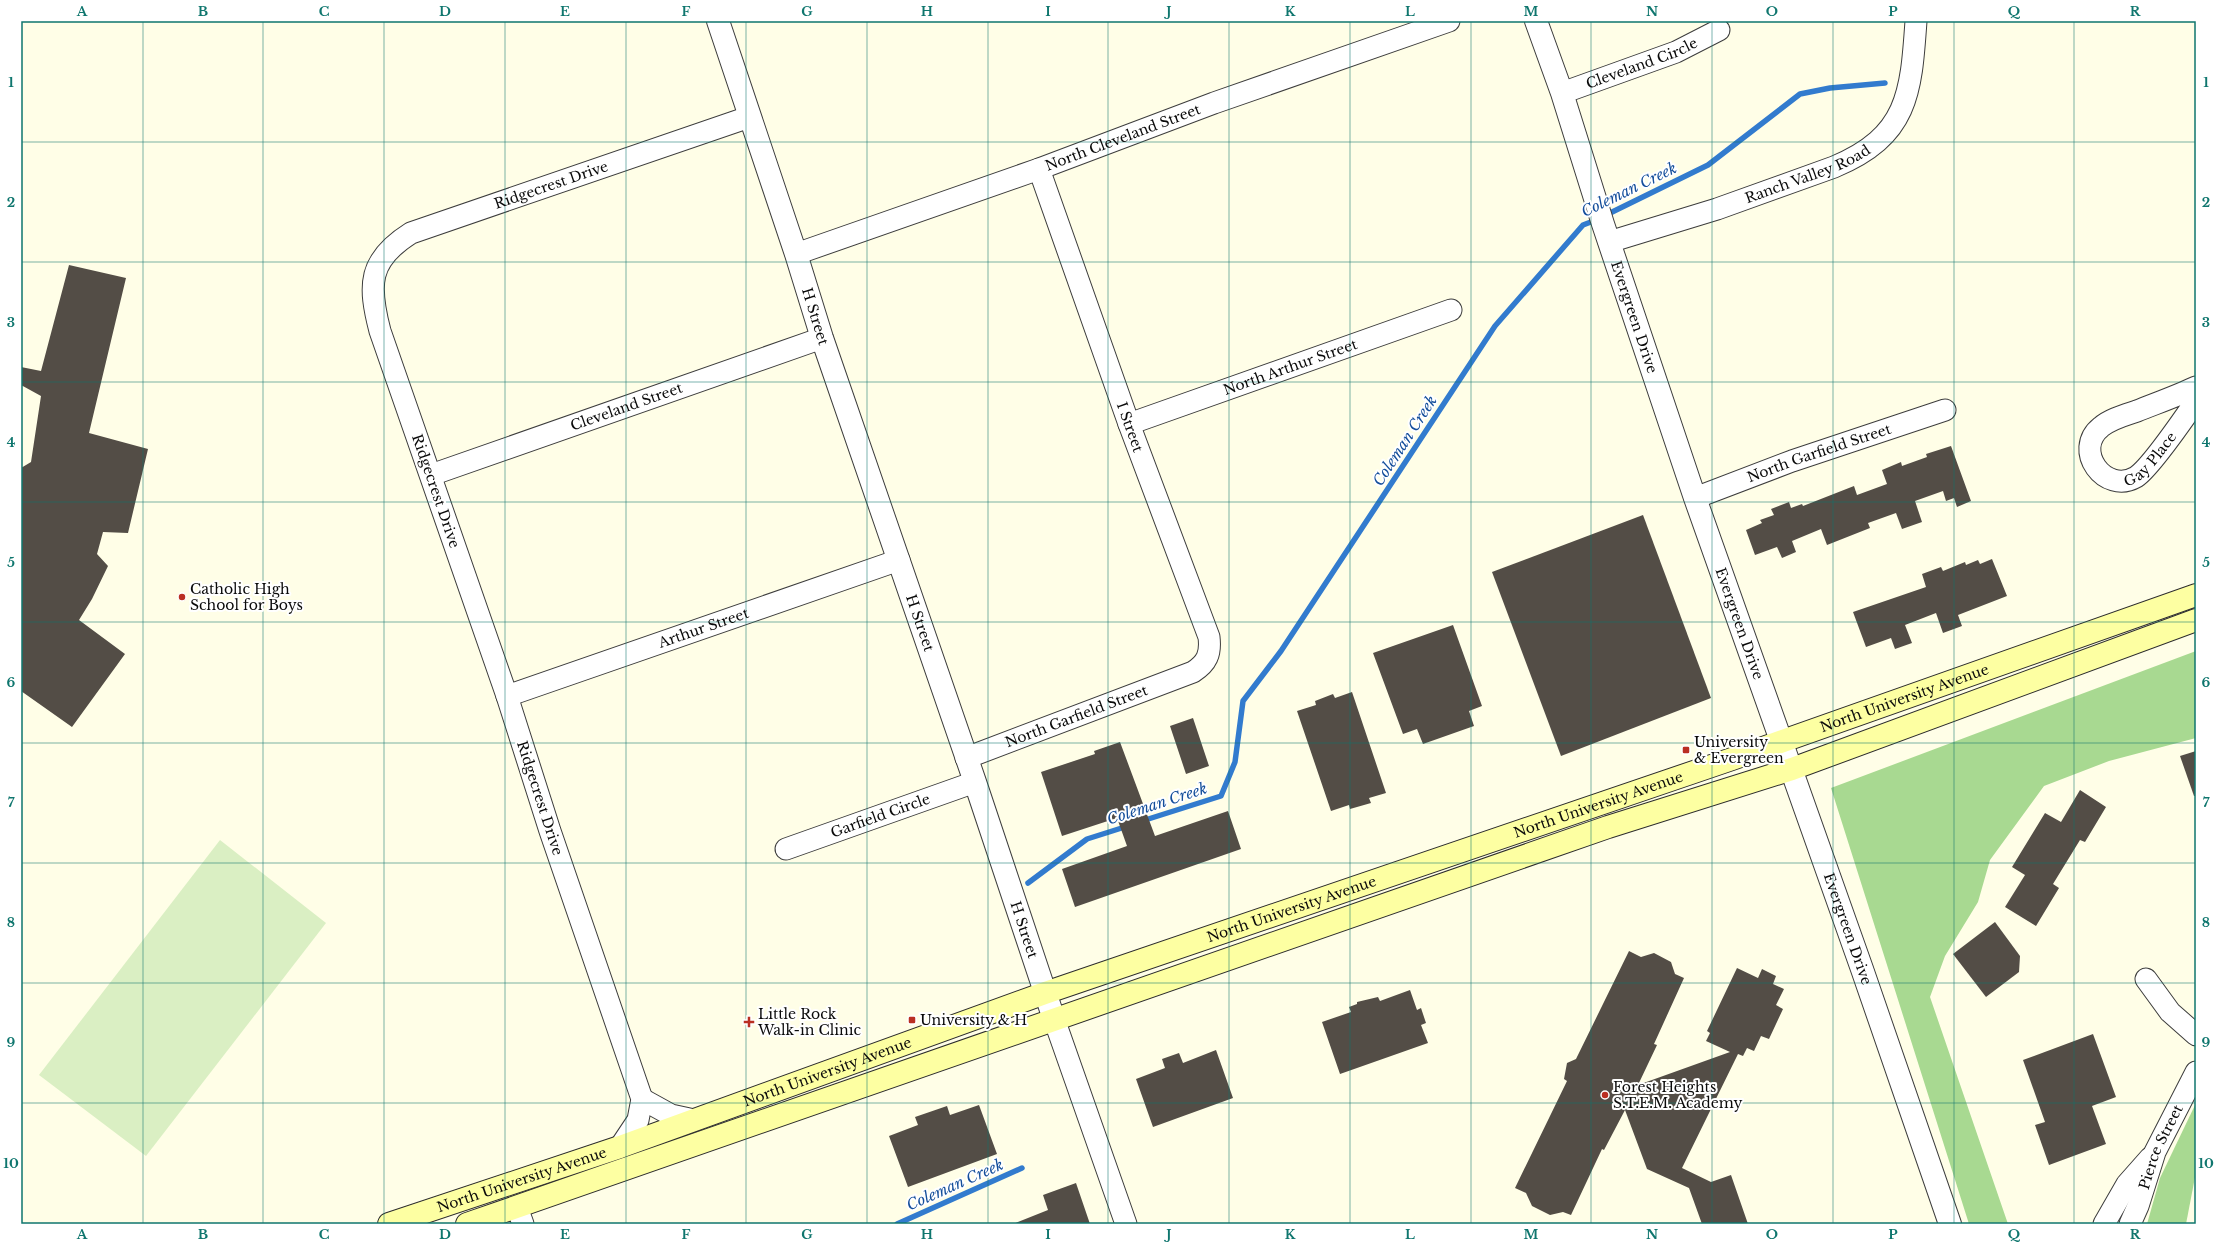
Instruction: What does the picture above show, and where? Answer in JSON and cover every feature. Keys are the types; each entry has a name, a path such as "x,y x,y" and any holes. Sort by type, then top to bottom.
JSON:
{"main road":[{"name":"North University Avenue","path":"388,1224 620,1147 1045,993 1780,741 2196,596"},
{"name":"North University Avenue","path":"467,1224 520,1215 1054,1019 1307,933 1608,827 1792,768 2196,620"}],"street":[{"name":"H Street","path":"718,21 796,254 822,338 975,782 1045,993 1126,1224"},
{"name":"North Cleveland Street","path":"796,254 1039,169 1214,103 1449,21"},
{"name":"Evergreen Drive","path":"1536,21 1562,93 1694,498 1780,741 1792,768 1950,1224"},
{"name":"Ranch Valley Road","path":"1604,225 1717,209 1834,167 1871,147 1887,133 1905,104 1914,48 1916,21"},
{"name":"Cleveland Circle","path":"1562,93 1676,52 1719,30"},
{"name":"Ridgecrest Drive","path":"620,1147 638,1120 642,1098 550,831 507,696 392,367 374,309 373,279 378,265 387,251 411,233 749,117"},
{"name":"I Street","path":"1039,169 1129,424 1208,637 1210,646 1207,660 1201,667 1186,674"},
{"name":"North Arthur Street","path":"1129,424 1451,310"},
{"name":"Cleveland Street","path":"431,475 822,338"},
{"name":"Gay Place","path":"2196,387 2114,419 2100,427 2092,438 2089,447 2090,458 2096,469 2104,476 2115,480 2134,478 2148,466 2196,401"},
{"name":"North Garfield Street","path":"1694,498 1792,461 1945,410"},
{"name":"Arthur Street","path":"507,696 899,560"},
{"name":"North Garfield Street","path":"966,758 1186,674"},
{"name":"Garfield Circle","path":"786,849 975,782"},
{"path":"2146,979 2170,1012 2196,1035"},
{"name":"Pierce Street","path":"2130,1224 2138,1206 2155,1152 2196,1072"},
{"path":"642,1098 671,1115 694,1120"},
{"path":"2104,1224 2127,1184 2155,1152"}],"green space":[{"path":"2196,651 2196,738 2109,761 2044,786 1990,860 1978,902 1945,956 1930,997 2008,1224 1969,1224 1831,788"},
{"path":"220,840 326,923 146,1156 39,1075"},
{"path":"2196,1103 2196,1172 2186,1224 2147,1224 2160,1178"}],"building":[{"path":"69,265 126,278 89,433 148,449 128,533 103,532 97,554 108,566 92,599 79,620 125,654 72,727 21,691 21,468 31,462 41,396 21,385 21,367 41,371"},
{"path":"1951,446 1971,501 1957,507 1954,498 1946,501 1943,491 1915,501 1922,522 1902,529 1896,513 1868,523 1870,528 1827,545 1821,529 1792,541 1796,552 1782,558 1777,547 1755,555 1746,530 1762,523 1760,520 1774,515 1771,509 1789,502 1791,508 1802,504 1803,506 1854,486 1857,495 1887,484 1882,470 1901,462 1902,466 1927,457 1926,454"},
{"path":"1643,515 1711,698 1561,756 1492,572"},
{"path":"1992,559 2007,596 1958,615 1962,626 1943,633 1936,613 1905,625 1912,643 1895,649 1891,638 1866,647 1853,612 1926,587 1922,574 1941,567 1943,571 1965,562 1966,565 1978,560 1980,564"},
{"path":"1453,625 1482,706 1469,711 1474,726 1423,744 1417,729 1403,734 1373,653"},
{"path":"1352,692 1386,793 1369,798 1371,803 1350,809 1349,805 1331,811 1297,711 1316,705 1315,701 1333,694 1335,698"},
{"path":"1193,718 1209,766 1186,774 1170,726"},
{"path":"1120,742 1155,836 1228,811 1241,849 1075,907 1062,869 1127,846 1117,818 1062,836 1041,772 1095,754 1094,751"},
{"path":"2196,751 2196,796 2194,796 2180,756"},
{"path":"2080,790 2106,807 2085,842 2080,840 2053,884 2059,888 2036,926 2005,907 2025,875 2012,867 2045,813 2061,822"},
{"path":"1995,922 2020,956 2019,972 1986,997 1953,954"},
{"name":"Forest Heights S.T.E.M. Academy","path":"1629,951 1641,957 1654,953 1671,962 1675,974 1684,978 1654,1044 1657,1045 1638,1085 1730,1052 1706,1041 1710,1033 1707,1031 1737,968 1758,978 1762,969 1776,976 1773,984 1784,989 1776,1005 1783,1009 1769,1039 1761,1036 1754,1051 1747,1048 1743,1056 1738,1054 1682,1168 1711,1182 1731,1175 1748,1224 1702,1224 1689,1188 1647,1169 1625,1110 1604,1150 1602,1149 1571,1215 1563,1212 1550,1215 1532,1206 1526,1193 1515,1188 1567,1081 1564,1079 1567,1063 1576,1059"},
{"path":"1410,990 1417,1010 1421,1008 1426,1023 1421,1025 1428,1043 1340,1074 1322,1022 1351,1012 1349,1007 1357,1004 1357,1002 1378,997 1380,1001"},
{"path":"2093,1034 2116,1097 2092,1106 2106,1144 2049,1165 2035,1125 2045,1122 2023,1060"},
{"path":"1216,1050 1233,1098 1153,1127 1136,1079 1165,1068 1162,1059 1179,1053 1183,1063"},
{"path":"979,1105 997,1154 908,1187 889,1136 918,1125 915,1117 947,1106 950,1115"},
{"path":"1076,1183 1090,1224 1013,1224 1048,1210 1043,1195"}],"waterway":[{"name":"Coleman Creek","path":"1604,216 1708,165 1800,94 1830,88 1885,83"},
{"name":"Coleman Creek","path":"1142,821 1221,796 1235,762 1243,701 1281,651 1495,326 1583,225 1596,220"},
{"name":"Coleman Creek","path":"1028,883 1087,839 1128,826"},
{"name":"Coleman Creek","path":"897,1224 1022,1168"}],"place":[{"name":"Catholic High School for Boys","path":"182,597"},
{"name":"University & Evergreen","path":"1686,750"},
{"name":"University & H","path":"912,1020"},
{"name":"Little Rock Walk-in Clinic","path":"749,1022"},
{"name":"Forest Heights S.T.E.M. Academy","path":"1605,1095"}]}
